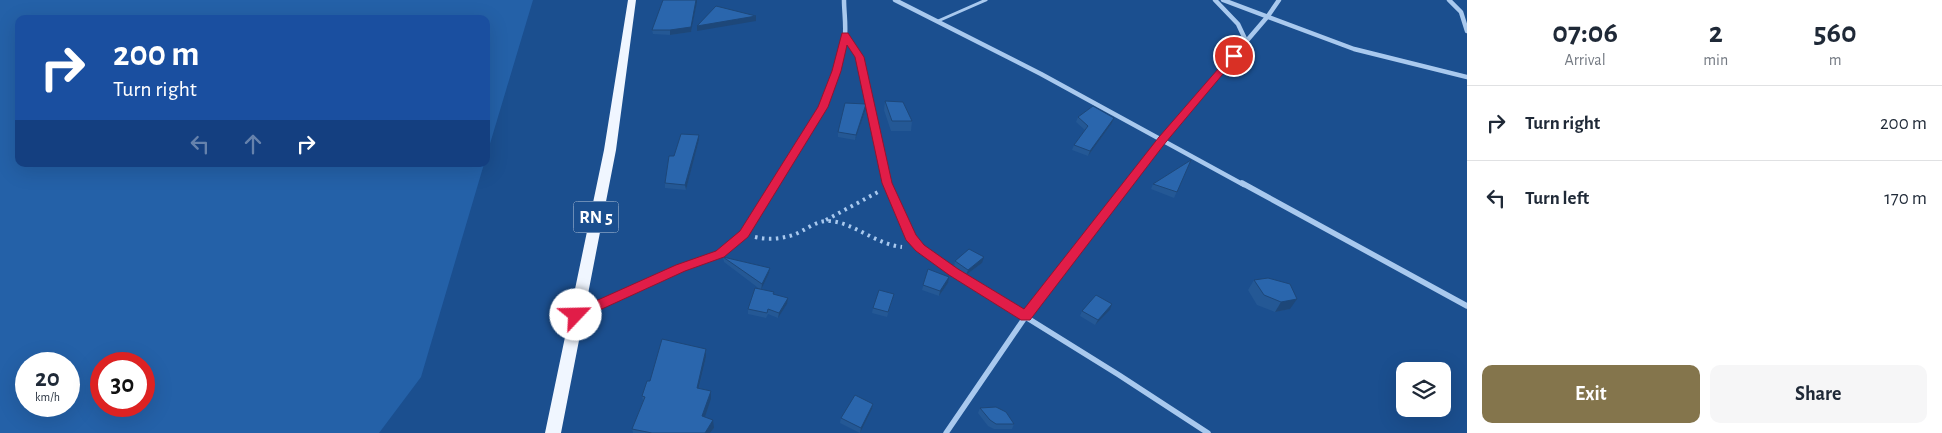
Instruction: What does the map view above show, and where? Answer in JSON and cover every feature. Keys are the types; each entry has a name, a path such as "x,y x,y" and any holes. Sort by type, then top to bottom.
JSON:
{"main road":[{"name":"RN 5","path":"553,433 610,150 632,0"}],"street":[{"path":"576,315 680,268 720,254 744,234 823,107 836,71 845,35 844,0"},
{"path":"895,0 1162,140 1467,306"},
{"path":"1215,0 1238,24 1246,42"},
{"path":"1223,0 1354,49 1467,77"},
{"path":"946,433 1026,316 1162,140 1268,16 1279,0"},
{"path":"1449,0 1461,12 1467,31"},
{"path":"845,35 860,57 887,183 911,237 920,248 953,272 1026,316 1208,433"}],"lane":[{"path":"938,21 986,0"}],"path":[{"path":"744,234 769,240 793,235 872,196 887,183"},
{"path":"823,221 832,221 852,227 874,240 892,246 920,248"}],"shaded area":[{"path":"0,0 533,0 490,144 490,15 15,15 15,167 483,167 421,377 379,433 0,433"}],"building":[{"path":"663,0 696,0 691,27 652,30"},
{"path":"716,6 756,16 697,26"},
{"path":"885,101 903,102 912,121 892,121"},
{"path":"845,103 866,104 856,135 838,132"},
{"path":"1093,106 1114,118 1090,151 1074,145 1088,126 1078,117"},
{"path":"681,134 699,135 685,185 665,183 669,156 674,156"},
{"path":"1191,160 1177,192 1153,184"},
{"path":"969,249 984,257 968,270 955,261"},
{"path":"723,257 770,268 762,284"},
{"path":"928,269 949,277 940,291 923,285"},
{"path":"1268,278 1290,284 1297,299 1281,302 1264,295 1254,280"},
{"path":"755,288 774,292 773,294 788,298 779,313 768,309 767,313 748,309"},
{"path":"879,290 894,294 888,312 873,308"},
{"path":"1096,295 1112,304 1098,320 1082,311"},
{"path":"662,339 706,349 697,388 711,391 702,416 713,420 705,433 652,433 632,429 645,397 642,396 647,381 650,381"},
{"path":"855,395 873,404 861,428 841,418"},
{"path":"996,407 1006,412 1014,424 996,424 980,408"}],"route":[{"path":"576,315 680,268 720,254 744,234 823,107 836,71 845,35 860,57 887,183 911,237 920,248 953,272 1026,316 1162,140 1234,56"}]}
